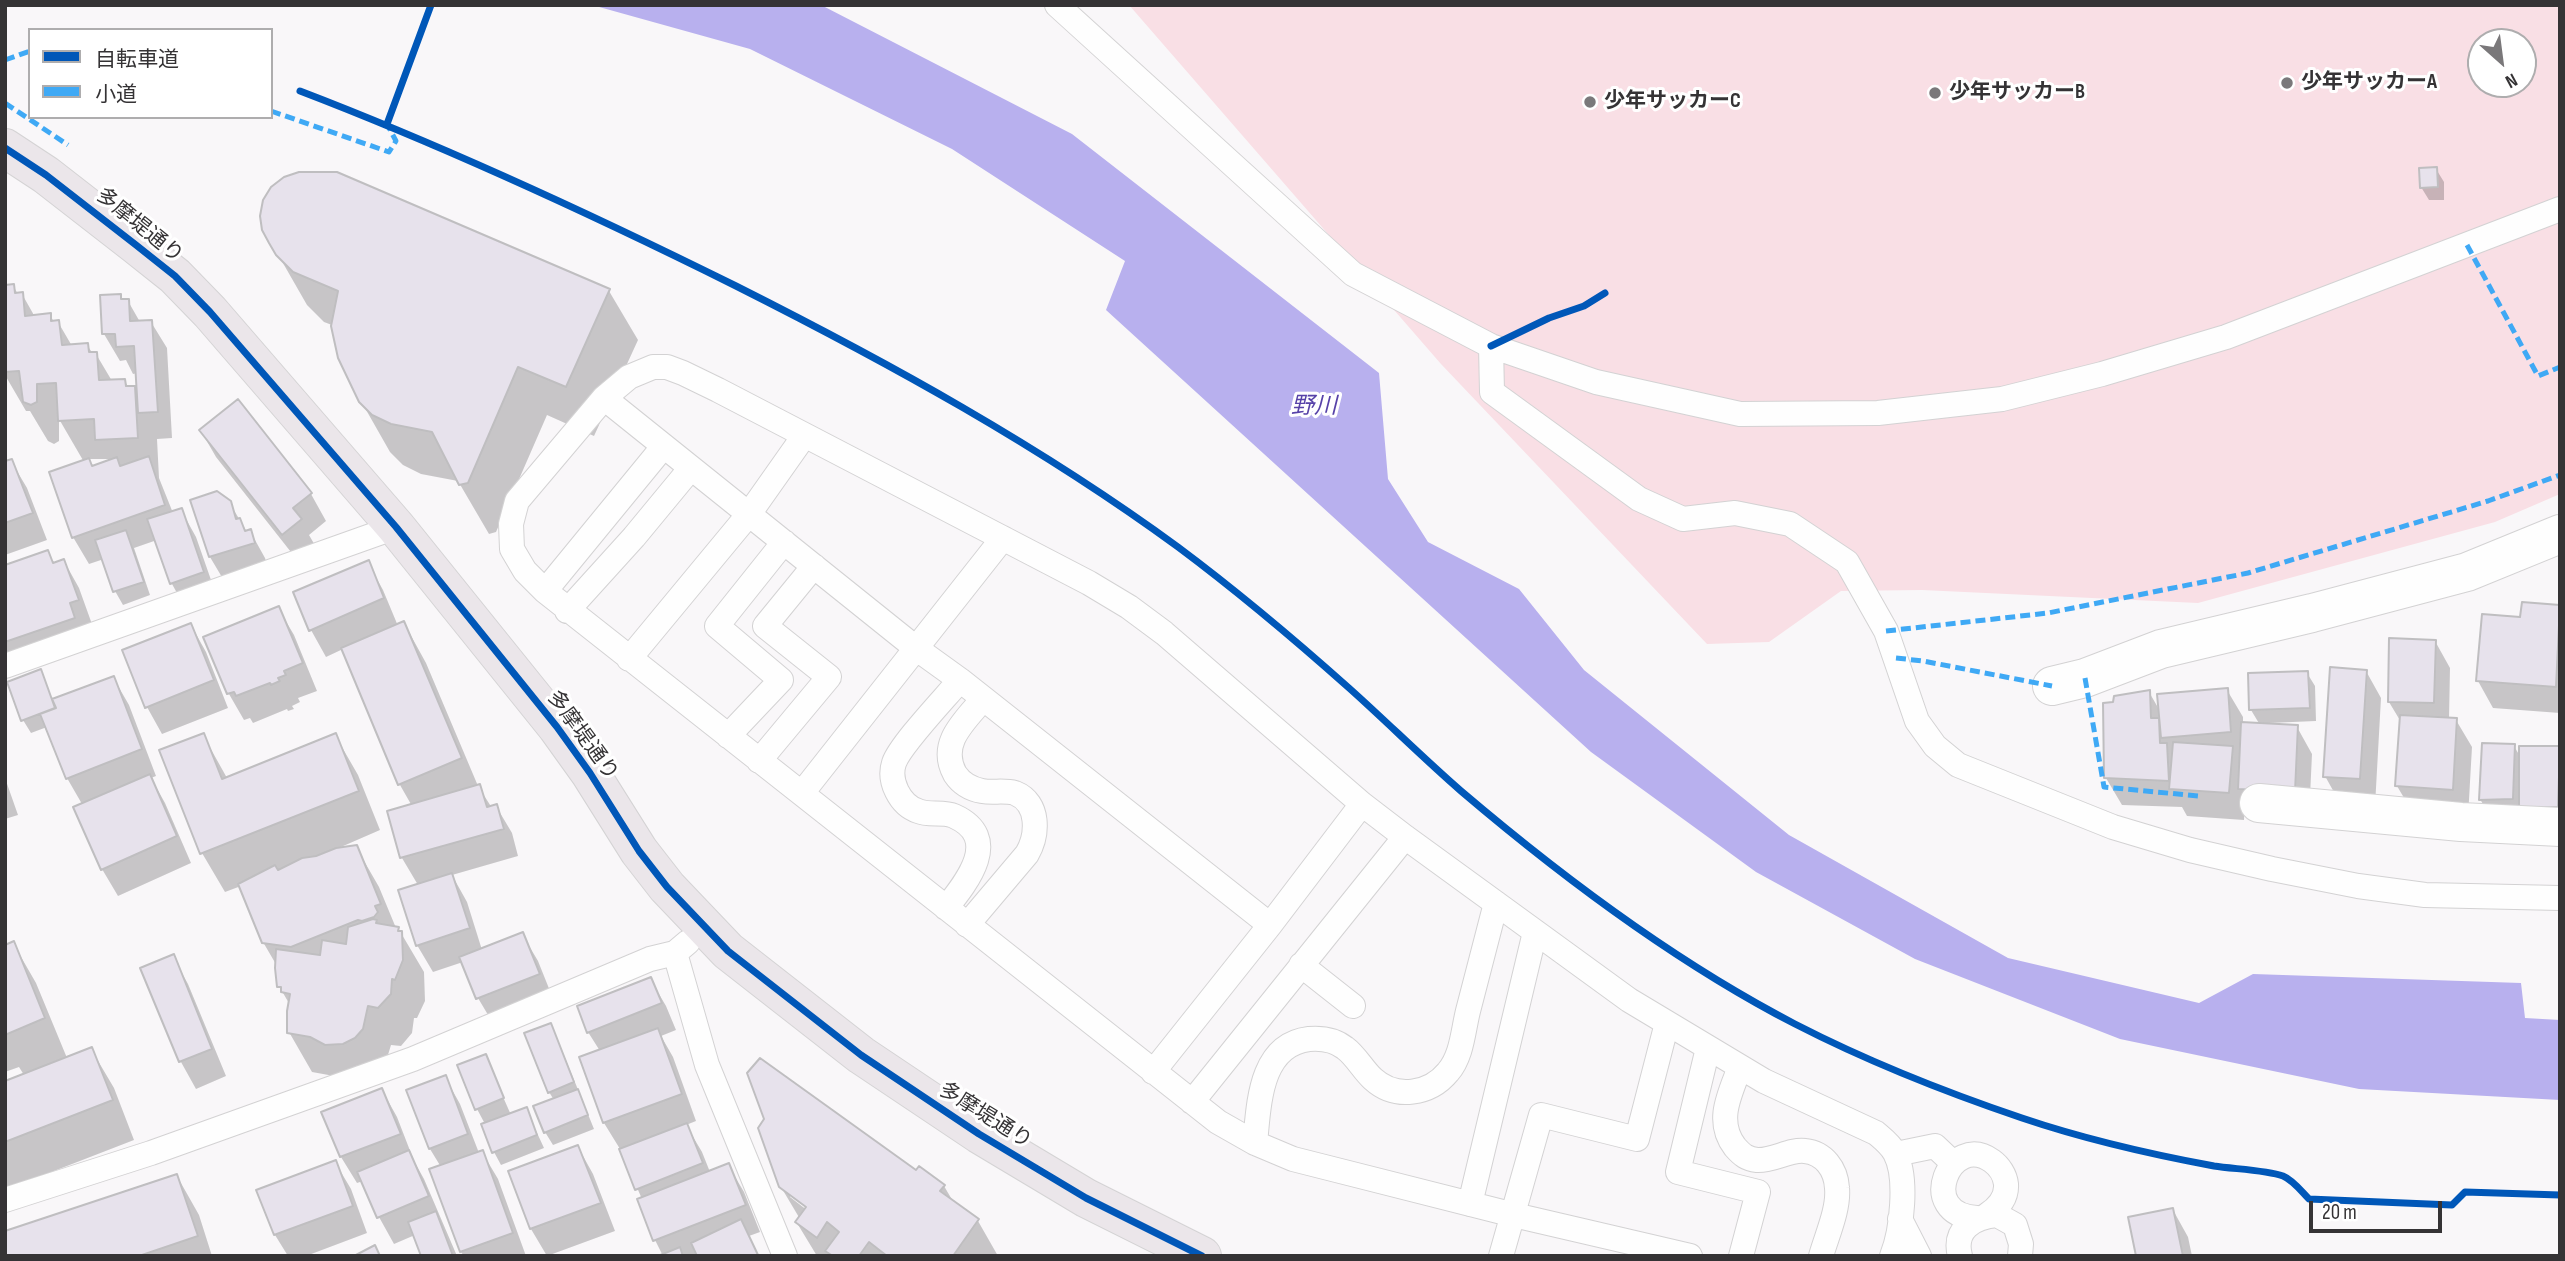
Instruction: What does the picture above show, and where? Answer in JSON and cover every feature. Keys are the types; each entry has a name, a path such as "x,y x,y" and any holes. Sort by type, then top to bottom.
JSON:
{"main road":[{"name":"多摩堤通り","path":"5,148 46,175 175,276 210,312 396,527 557,727 590,773 639,851 704,928 754,973 817,1022 959,1121 1086,1198 1202,1256"}],"street":[{"path":"2052,686 2085,678 2161,649 2467,572 2560,534"},
{"path":"2259,803 2560,827"}],"lane":[{"path":"1057,5 1353,274 1491,346 1596,382 1740,414 1878,413 2002,399 2102,374 2226,337 2560,209"},
{"path":"1491,346 1492,392 1640,499 1684,519 1735,513 1790,524 1847,562 1886,631 1917,722 1935,746 1958,765 2113,827 2190,850 2272,869 2358,886 2425,895 2560,898"},
{"path":"1690,1256 1293,1159 1255,1143 1217,1122 802,793 567,611 525,571 512,549 511,524 517,501 604,398 639,371 653,367 667,368 706,384 1111,595 1164,633 1362,804 1629,1000 1764,1081 1876,1133 1888,1143 1896,1154 1903,1188 1892,1256"},
{"path":"604,398 917,649 1270,925"},
{"path":"629,659 749,514 804,436"},
{"path":"545,591 663,447"},
{"path":"567,611 634,537 691,468"},
{"path":"5,666 396,527"},
{"path":"802,793 1003,538"},
{"path":"728,736 781,680 717,626 784,542"},
{"path":"759,761 829,677 765,626 814,566"},
{"path":"946,908 976,867 978,844 973,832 963,821 952,815 918,811 906,805 900,798 892,771 899,754 960,680"},
{"path":"967,925 1027,854 1034,842 1036,829 1033,814 1021,796 1011,792 982,791 967,786 958,778 950,764 951,739 984,699"},
{"path":"1153,1072 1362,804"},
{"path":"1192,1102 1405,837"},
{"path":"1255,1143 1261,1091 1268,1069 1291,1045 1302,1040 1318,1038 1344,1047 1375,1081 1384,1087 1411,1093 1426,1089 1441,1080 1457,1058 1496,903"},
{"path":"5,1200 150,1153 414,1059 650,959 675,953 704,928"},
{"path":"1470,1204 1535,932"},
{"path":"675,953 707,1065 785,1256"},
{"path":"1301,965 1353,1006"},
{"path":"1501,1256 1541,1115 1637,1139 1667,1023"},
{"path":"1708,1048 1678,1172 1758,1192 1741,1256"},
{"path":"1740,1066 1724,1116 1727,1135 1740,1153 1746,1158 1766,1160 1802,1150 1820,1157 1834,1170 1838,1195 1821,1256"},
{"path":"1896,1154 1935,1146 1953,1163"},
{"path":"1960,1256 1959,1242 1962,1232 1968,1223 1982,1217 2002,1202 2006,1183 2003,1174 1990,1159 1980,1156 1961,1158 1953,1163 1943,1180 1946,1200 1959,1214 1982,1217 1997,1215 2015,1225 2021,1244 2020,1256"},
{"path":"1900,1219 1919,1256"}],"shaded area":[{"path":"1129,5 2560,5 2560,494 2495,522 2198,603 1922,590 1841,591 1769,642 1707,644 1441,364"}],"water":[{"name":"野川","path":"592,5 821,5 1072,134 1379,373 1388,479 1428,542 1519,589 1584,670 1789,835 2008,958 2199,1003 2253,974 2521,983 2525,1018 2560,1020 2560,1100 2359,1089 2120,1039 1915,959 1756,872 1591,752 1106,310 1125,261 952,149 750,49"}],"building":[{"path":"2437,167 2438,187 2420,188 2419,168"},
{"path":"299,172 337,172 610,289 566,387 518,367 468,483 459,485 432,432 391,424 372,415 359,402 338,358 331,326 338,291 293,272 276,255 269,243 262,230 260,216 263,200 271,187 284,177"},
{"path":"14,284 15,293 23,292 25,316 51,313 51,321 59,320 62,345 88,343 89,352 97,352 99,380 125,379 126,386 135,386 138,438 95,440 94,419 58,421 56,383 37,384 37,402 31,405 23,402 19,371 5,372 5,285"},
{"path":"121,294 121,299 129,299 130,321 152,320 158,412 138,413 134,346 116,347 115,334 102,334 100,295"},
{"path":"238,399 312,493 293,508 302,519 282,535 199,430"},
{"path":"149,456 165,505 72,538 49,472 89,458 92,466 117,457 120,466"},
{"path":"12,459 33,513 5,523 5,461"},
{"path":"217,491 231,501 236,519 240,518 245,531 251,529 255,543 209,557 190,500"},
{"path":"182,508 204,572 170,584 147,519"},
{"path":"126,530 144,582 113,592 95,540"},
{"path":"48,550 53,563 64,559 79,600 70,603 75,618 5,642 5,565"},
{"path":"369,560 384,598 309,631 293,592"},
{"path":"2522,602 2560,605 2556,687 2476,681 2482,614 2520,617"},
{"path":"279,606 303,663 284,671 286,675 271,685 270,683 236,696 234,692 227,694 203,637"},
{"path":"404,621 462,758 398,785 341,648"},
{"path":"191,623 214,680 145,708 122,650"},
{"path":"2389,638 2436,640 2434,703 2388,702"},
{"path":"2330,667 2367,670 2360,779 2323,777"},
{"path":"41,669 55,708 21,721 7,682"},
{"path":"2308,671 2310,708 2249,710 2248,673"},
{"path":"114,676 142,749 66,779 40,714 56,708 52,699"},
{"path":"2228,688 2231,732 2161,738 2157,694"},
{"path":"2150,690 2151,718 2159,718 2160,743 2167,743 2169,781 2104,778 2103,703 2113,702 2114,696"},
{"path":"2400,715 2457,718 2453,790 2395,786"},
{"path":"2241,722 2298,725 2295,792 2238,789"},
{"path":"204,733 222,779 336,733 359,791 200,854 159,750"},
{"path":"2173,742 2233,746 2229,793 2169,789"},
{"path":"2482,743 2515,744 2513,799 2479,800"},
{"path":"2519,746 2560,746 2558,807 2519,809"},
{"path":"150,774 177,836 101,870 73,807"},
{"path":"480,784 487,807 497,804 504,829 400,858 387,811"},
{"path":"357,845 381,904 375,906 378,912 374,917 358,920 291,947 262,943 238,884 275,865 278,870 302,858"},
{"path":"452,873 470,928 416,946 398,890"},
{"path":"377,920 376,923 399,927 398,931 402,931 403,960 395,980 392,979 391,994 378,1008 368,1006 363,1029 355,1038 343,1044 325,1045 310,1037 287,1033 290,994 281,992 281,987 277,987 276,949 320,955 322,940 346,944 348,927"},
{"path":"523,932 540,974 476,999 459,957"},
{"path":"14,941 45,1018 5,1035 5,945"},
{"path":"174,954 212,1049 179,1062 140,968"},
{"path":"651,977 662,1003 587,1033 577,1006"},
{"path":"551,1023 574,1082 548,1093 524,1033"},
{"path":"658,1028 682,1094 603,1123 579,1057"},
{"path":"92,1047 113,1100 5,1142 5,1081"},
{"path":"486,1054 504,1098 475,1110 457,1065"},
{"path":"760,1058 916,1170 919,1166 945,1185 940,1191 979,1219 953,1256 887,1256 869,1242 859,1256 833,1256 825,1251 839,1232 827,1222 817,1238 795,1222 806,1207 779,1187 758,1128 764,1119 747,1073"},
{"path":"446,1075 468,1134 429,1149 406,1090"},
{"path":"382,1088 401,1134 340,1157 321,1112"},
{"path":"578,1089 588,1115 544,1133 533,1106"},
{"path":"527,1107 537,1135 492,1153 481,1124"},
{"path":"687,1123 703,1163 635,1190 619,1149"},
{"path":"578,1145 601,1203 530,1229 508,1171"},
{"path":"409,1150 429,1196 377,1218 357,1172"},
{"path":"483,1150 513,1233 460,1252 429,1169"},
{"path":"336,1160 353,1206 274,1235 256,1190"},
{"path":"729,1163 746,1205 653,1241 637,1199"},
{"path":"177,1174 198,1236 139,1256 5,1256 5,1231"},
{"path":"2173,1208 2183,1256 2136,1256 2128,1217"},
{"path":"436,1211 453,1256 421,1256 408,1222"},
{"path":"741,1219 758,1255 697,1256 691,1243"},
{"path":"375,1245 380,1256 354,1256"},
{"path":"680,1247 683,1256 658,1256"}],"marked path":[{"path":"5,60 28,52"},
{"path":"5,103 28,118"},
{"path":"273,112 389,152 396,141 388,126"},
{"path":"29,119 68,145"},
{"path":"2467,245 2538,376 2560,367"},
{"path":"1886,631 2048,613 2248,573 2488,501 2560,475"},
{"path":"1896,658 2052,686"},
{"path":"2085,678 2104,787 2198,796"}],"cycle path":[{"path":"387,124 431,5"},
{"path":"300,91 466,159 736,286 907,376 1018,440 1126,510 1222,581 1328,670 1461,791 1580,886 1707,974 1822,1038 1935,1087 2045,1126 2165,1156 2283,1176 2309,1199 2452,1205 2465,1192 2560,1195"},
{"path":"5,148 46,175 175,276 210,312 396,527 557,727 590,773 639,851 667,887 728,951 861,1055 979,1134 1086,1198 1202,1256"},
{"path":"1491,346 1549,318 1584,306 1605,293"}],"place":[{"name":"少年サッカーA","path":"2287,83"},
{"name":"少年サッカーB","path":"1935,93"},
{"name":"少年サッカーC","path":"1590,102"}]}
